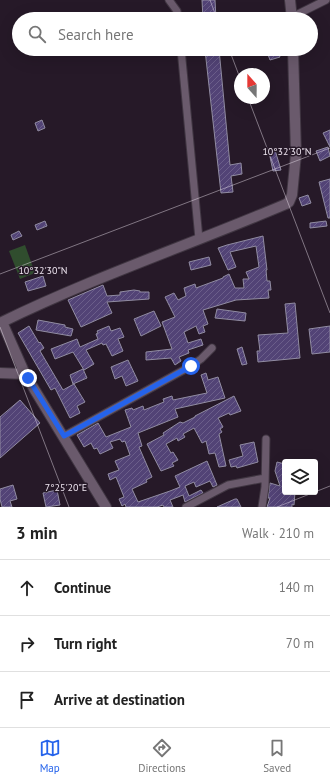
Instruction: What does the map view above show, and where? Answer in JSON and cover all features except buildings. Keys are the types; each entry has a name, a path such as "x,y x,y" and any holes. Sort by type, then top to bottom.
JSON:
{"street":[{"path":"169,0 177,12"},
{"path":"290,0 291,12"},
{"path":"303,12 326,0"},
{"path":"182,56 199,239"},
{"path":"106,507 25,374 1,320 112,273 246,221 289,202 292,195 296,154 293,56"},
{"path":"64,436 191,366 212,348"},
{"path":"0,373 25,374"},
{"path":"262,507 265,478 266,439"},
{"path":"186,507 228,485 265,478"}],"green space":[{"path":"25,245 35,273 20,279 9,251"}],"route":[{"path":"28,378 64,436 191,366"}]}
